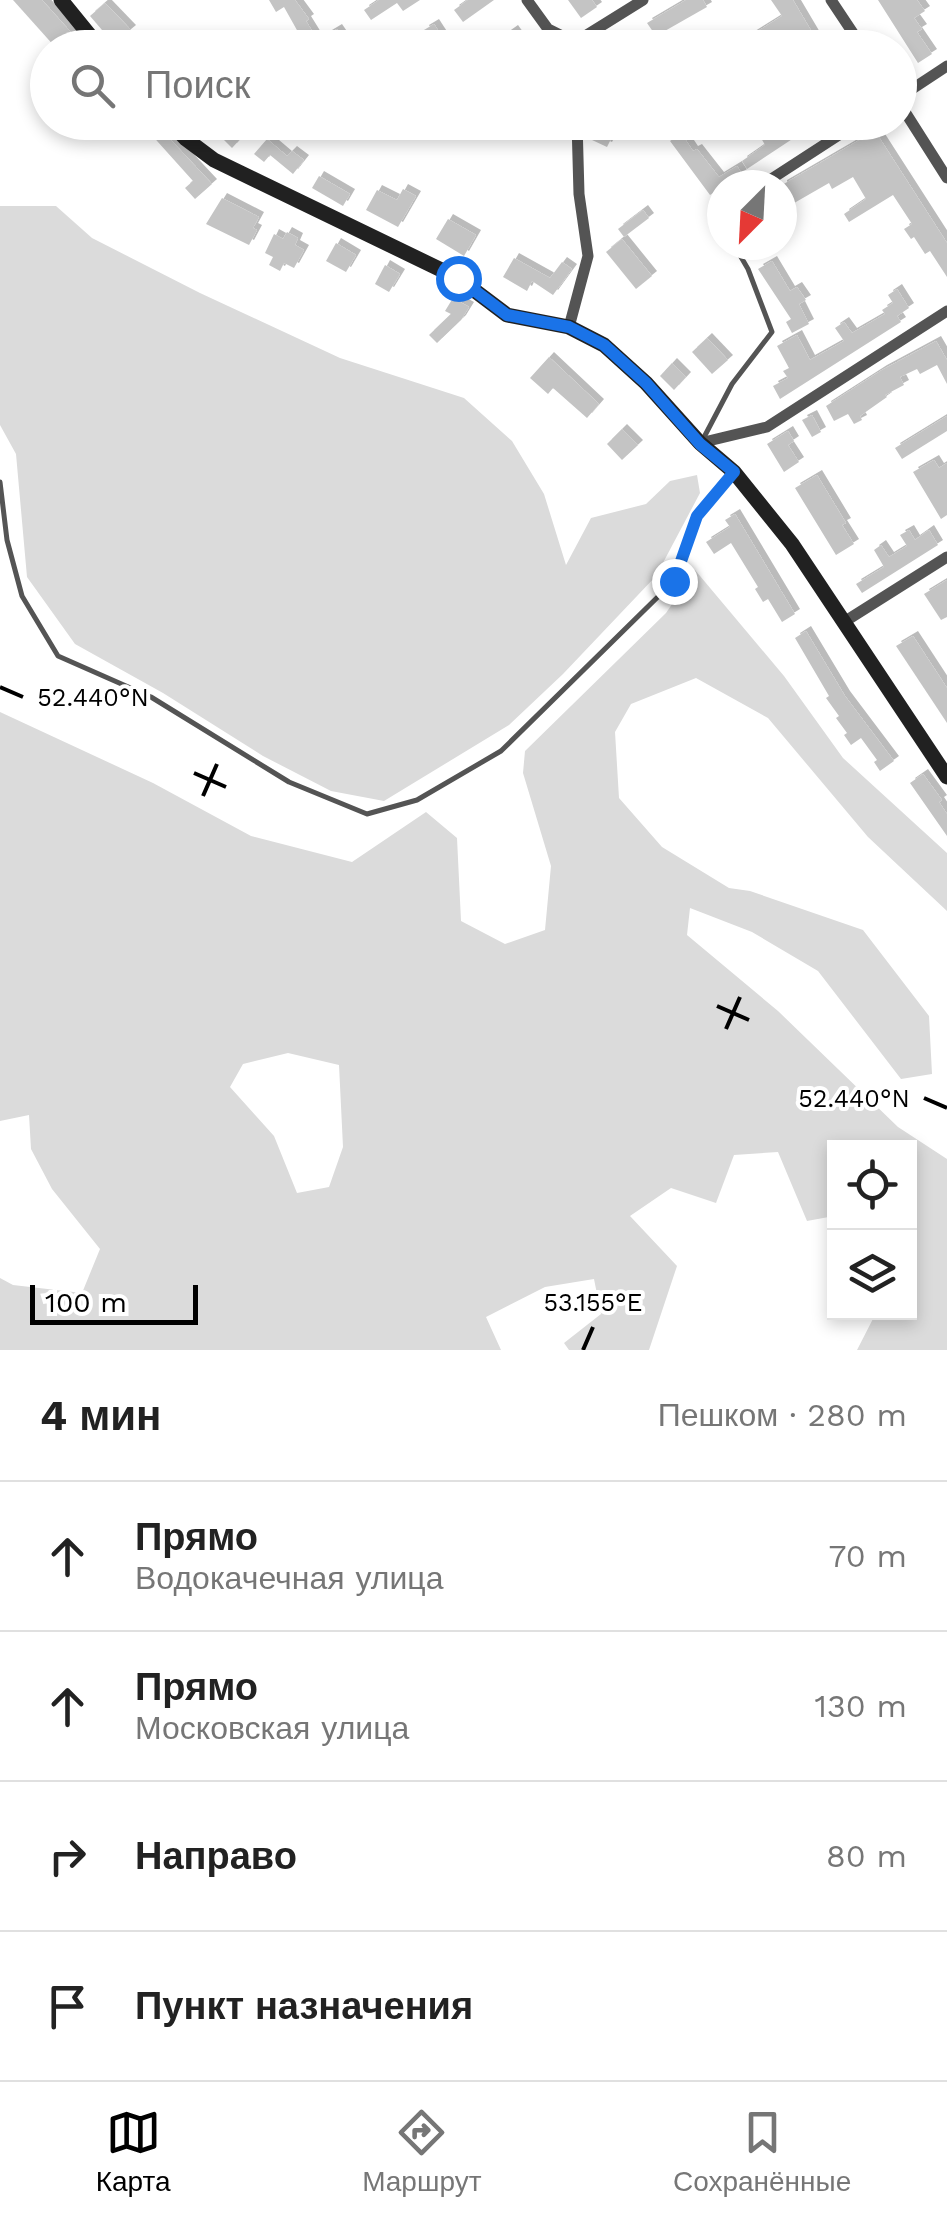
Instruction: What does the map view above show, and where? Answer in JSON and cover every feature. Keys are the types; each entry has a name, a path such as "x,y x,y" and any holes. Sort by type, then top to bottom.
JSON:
{"street":[{"path":"62,0 86,30"},
{"path":"528,0 549,30"},
{"path":"595,30 642,0"},
{"path":"831,0 850,30"},
{"path":"917,88 947,66"},
{"path":"917,128 947,178"},
{"path":"186,140 214,160 458,278 507,315 569,327 604,345 646,383 700,444 734,472 792,544 947,777"},
{"path":"569,327 588,256 577,140"},
{"path":"785,170 832,140"},
{"path":"700,444 767,427 947,312"},
{"path":"844,622 947,557"}],"lane":[{"path":"700,444 732,384 772,332 743,260"},
{"path":"0,482 7,540 22,596 58,656 151,697 289,782 367,814 417,800 501,751 674,581 697,516 734,472"}],"shaded area":[{"path":"0,206 56,206 92,238 200,293 340,358 464,398 512,441 544,494 566,565 591,518 646,504 670,481 697,475 700,493 656,576 509,725 384,801 331,791 263,756 75,644 27,577 16,454 0,425"},
{"path":"695,570 784,676 843,758 947,853 947,911 868,837 768,718 696,678 631,704 615,732 619,798 662,847 729,888 750,891 863,930 929,1016 932,1074 901,1079 818,971 752,932 690,908 687,935 778,1011 898,1127 947,1159 947,1350 857,1350 872,1320 917,1320 917,1140 827,1140 827,1217 807,1221 778,1152 734,1155 716,1203 671,1188 630,1216 677,1266 649,1350 569,1350 564,1343 601,1314 594,1279 545,1287 486,1317 501,1350 0,1350 0,1278 13,1285 82,1293 100,1249 52,1189 31,1149 29,1115 0,1121 0,712 153,783 251,836 352,862 426,812 457,838 461,921 505,944 545,930 551,866 523,773 525,751 666,613","holes":["288,1053 339,1065 343,1147 329,1187 297,1193 274,1136 230,1087 243,1064"]}],"building":[{"path":"13,0 42,0 69,30 40,30"},
{"path":"269,0 295,0 309,19 306,21 312,30 297,30 284,7 276,12"},
{"path":"379,0 420,0 403,11 397,3 371,20 364,10"},
{"path":"468,0 494,0 463,22 454,10"},
{"path":"568,0 592,0 597,7 581,18"},
{"path":"686,0 703,0 707,7 667,30 652,30 647,23"},
{"path":"771,0 793,0 811,30 760,30 782,16"},
{"path":"878,0 917,0 925,11 914,18 922,29 897,30"},
{"path":"105,3 131,30 102,30 90,16"},
{"path":"917,32 932,54 917,61"},
{"path":"156,140 171,140 212,184 195,199 185,188 193,181"},
{"path":"268,140 287,156 292,151 304,160 293,174 270,155 264,162 254,154"},
{"path":"592,140 610,140 607,147"},
{"path":"671,140 686,140 714,170 707,170 707,191"},
{"path":"762,140 791,140 747,169 742,161 765,145"},
{"path":"860,140 881,140 947,243 947,277 930,251 925,254 904,229 912,224 893,195 849,222 844,214 866,199 853,177 832,189 829,183 797,201 797,176"},
{"path":"319,176 350,194 343,206 312,188"},
{"path":"403,189 416,196 398,227 366,210 377,190 397,200"},
{"path":"222,198 259,217 249,245 206,224"},
{"path":"643,210 649,218 624,237 618,229"},
{"path":"448,219 476,235 464,256 436,239"},
{"path":"287,232 298,238 295,245 304,250 294,268 284,263 280,271 269,265 273,257 265,253 274,234 283,239"},
{"path":"622,239 652,276 636,289 606,252"},
{"path":"336,243 356,255 346,272 326,261"},
{"path":"514,258 550,278 562,262 572,269 553,295 532,281 527,291 503,277"},
{"path":"772,261 790,291 797,287 806,300 799,304 809,324 792,333 786,322 791,319 758,269"},
{"path":"385,265 400,274 389,292 375,284"},
{"path":"897,289 909,308 897,316 901,322 780,399 773,386 788,378 783,371 789,368 777,346 797,335 810,360 844,341 835,328 844,322 852,333 885,314 882,310 893,303 888,295"},
{"path":"453,298 469,307 437,343 429,335 451,314 445,311"},
{"path":"707,338 728,360 712,374 692,352"},
{"path":"936,341 947,360 947,384 937,365 920,374 917,369 900,377 904,385 885,395 860,416 862,420 854,424 848,414 834,421 826,406"},
{"path":"549,357 599,404 587,418 553,388 548,394 530,378"},
{"path":"672,363 686,377 674,390 660,376"},
{"path":"812,415 821,432 812,437 802,420"},
{"path":"947,416 947,431 902,459 895,448"},
{"path":"622,429 638,445 622,460 607,444"},
{"path":"788,431 794,441 788,445 799,462 784,472 767,444"},
{"path":"934,460 939,468 947,463 947,515 941,519 913,472"},
{"path":"817,475 854,544 836,555 795,488"},
{"path":"735,514 795,614 782,622 768,599 763,602 731,543 714,554 706,542 730,527 725,520"},
{"path":"909,530 915,540 929,530 938,545 862,593 856,584 884,567 874,550 881,545 889,557 907,546 900,535"},
{"path":"947,580 947,617 941,620 924,594"},
{"path":"806,631 845,696 894,761 880,771 861,738 851,745 844,735 847,733 836,718 839,716 826,698 829,696 795,638"},
{"path":"913,636 947,688 947,723 896,646"},
{"path":"923,774 942,800 939,802 947,814 947,836 910,783"}],"route":[{"path":"458,278 507,315 569,327 604,345 646,383 700,444 734,472 697,516 674,581"}]}
